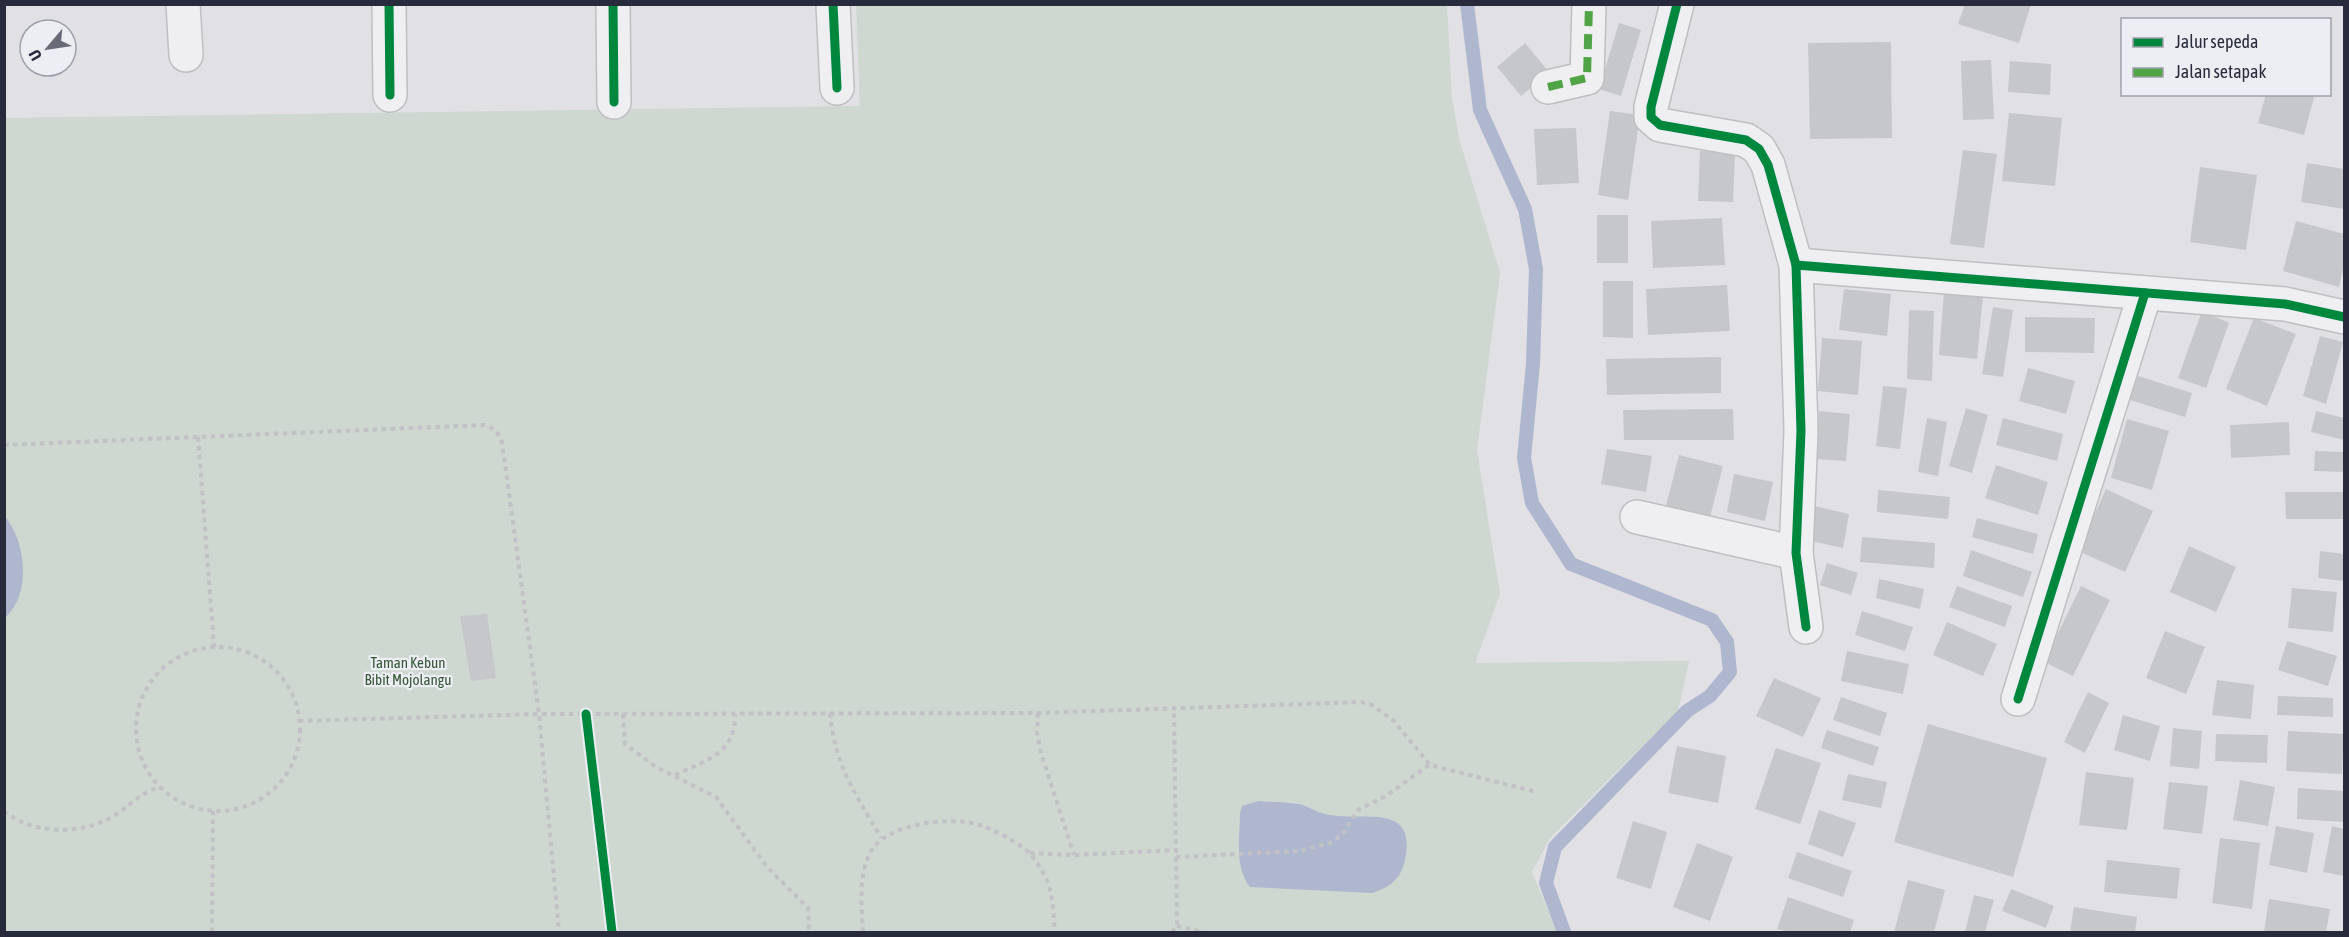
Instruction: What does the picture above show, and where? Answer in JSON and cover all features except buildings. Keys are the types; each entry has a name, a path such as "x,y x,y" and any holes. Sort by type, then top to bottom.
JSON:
{"street":[{"path":"183,4 186,55"},
{"path":"389,4 390,95"},
{"path":"613,4 614,102"},
{"path":"833,4 837,88"},
{"path":"1548,87 1587,78 1589,4"},
{"path":"1677,4 1651,107 1652,117 1660,125 1746,140 1759,149 1768,165 1796,265 1801,431 1796,553 1806,627"},
{"path":"1796,265 2285,304 2344,317"},
{"path":"2018,699 2145,293"},
{"path":"1637,517 1796,553"}],"path":[{"path":"4,444 483,425 492,427 501,442 539,714 559,933"},
{"path":"198,437 214,646"},
{"path":"214,646 236,649 258,657 276,671 290,689 299,720 300,734 295,757 284,779 267,796 245,807 213,811 199,810 179,801 160,787 146,769 138,746 136,723 141,699 152,679 170,662 190,651 214,646"},
{"path":"299,720 539,714 586,719 622,714 1038,713 1360,702 1372,705 1394,721 1430,765 1537,792"},
{"path":"1172,933 1177,926 1173,708"},
{"path":"830,713 833,742 840,766 881,838"},
{"path":"1038,713 1037,733 1041,753 1074,855"},
{"path":"622,714 625,744 656,767 716,797 767,867 808,908 809,933"},
{"path":"674,775 720,754 735,732 735,714"},
{"path":"1176,858 1299,851 1333,842 1344,832 1358,810 1386,796 1430,765"},
{"path":"4,811 27,823 57,831 108,819 142,793 160,787"},
{"path":"212,933 213,811"},
{"path":"862,933 862,882 869,855 881,838 908,828 938,821 975,824 997,832 1030,853 1050,883 1055,933"},
{"path":"1030,853 1074,855 1176,850"},
{"path":"1177,926 1204,933"}],"green space":[{"name":"Taman Kebun Bibit Mojolangu","path":"856,5 1447,5 1452,98 1460,142 1500,273 1477,450 1500,594 1475,663 1689,661 1678,711 1550,838 1532,872 1557,932 5,932 4,118 860,106"}],"water":[{"path":"5,516 18,540 23,568 19,595 14,608 5,618"},
{"path":"1258,801 1299,804 1325,814 1384,818 1396,822 1404,830 1407,844 1402,870 1392,883 1372,893 1250,887 1240,861 1240,813 1242,806"}],"waterway":[{"path":"1467,4 1480,110 1525,209 1536,269 1533,364 1524,458 1532,503 1571,564 1712,620 1727,642 1730,672 1710,696 1687,711 1555,847 1546,883 1564,932"}],"marked path":[{"path":"1548,87 1587,78 1589,4"}],"cycle path":[{"path":"389,4 390,95"},
{"path":"613,4 614,102"},
{"path":"833,4 837,88"},
{"path":"1677,4 1651,107 1651,117 1660,125 1746,140 1759,149 1768,165 1796,265 1801,431 1796,553 1806,627"},
{"path":"1796,265 2285,304 2344,317"},
{"path":"2018,699 2145,293"},
{"path":"586,714 612,932"}]}
